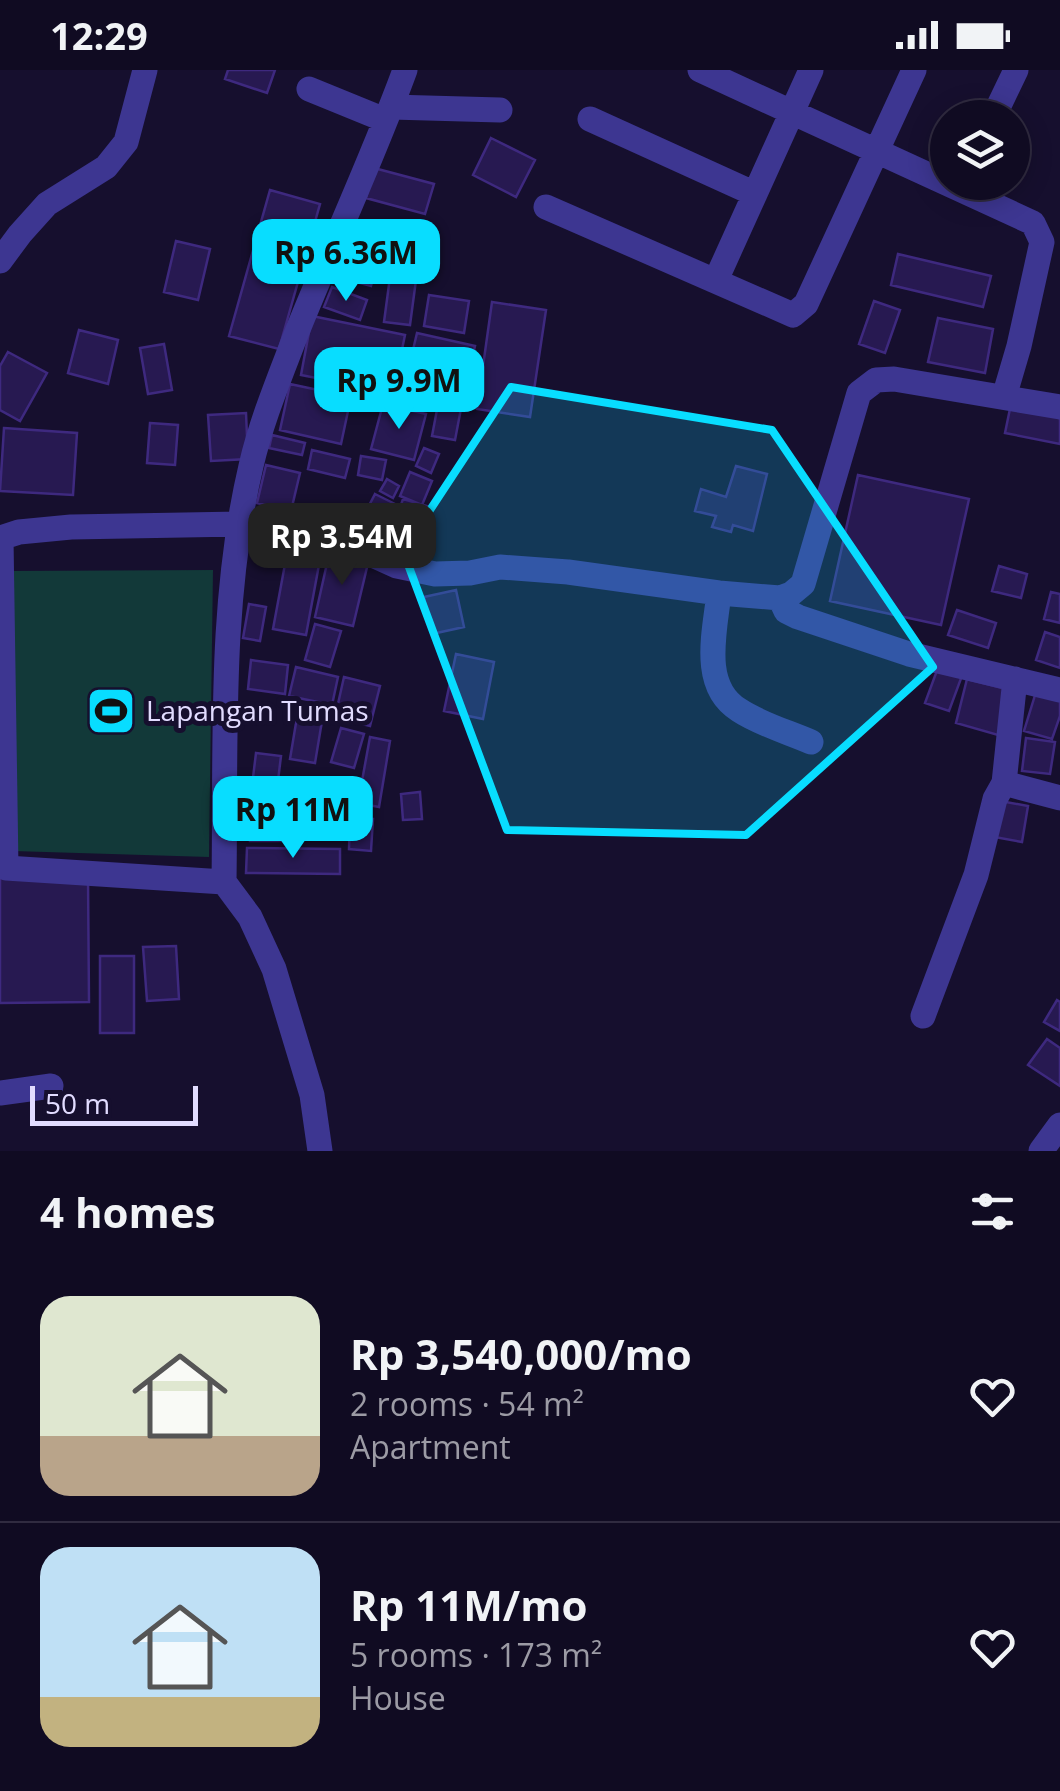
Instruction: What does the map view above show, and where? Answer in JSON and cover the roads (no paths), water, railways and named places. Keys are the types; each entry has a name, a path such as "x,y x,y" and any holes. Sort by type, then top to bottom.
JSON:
{"street":[{"path":"0,261 48,204 106,167 126,142 145,70"},
{"path":"320,1151 312,1095 274,969 250,918 224,882 231,595 251,464 275,388 405,70"},
{"path":"700,70 930,174"},
{"path":"716,280 811,70"},
{"path":"546,207 793,315 806,304 914,70"},
{"path":"1002,100 1016,70"},
{"path":"310,88 388,114 500,110"},
{"path":"590,119 755,194"},
{"path":"986,200 1033,224 1042,242 1004,396"},
{"path":"224,882 6,868 0,538 19,532 71,527 240,524 344,542 398,566 435,574 500,567 780,598 803,584 859,393 876,380 894,379 1060,407"},
{"path":"719,593 713,657 722,694 738,710 811,742"},
{"path":"780,598 786,611 798,617 909,654 1060,690"},
{"path":"923,1016 976,875 994,799 1004,783 1015,679"},
{"path":"1004,783 1060,798"},
{"path":"0,1094 51,1086"},
{"path":"1041,1151 1060,1126"}],"place":[{"name":"Lapangan Tumas","path":"111,711"}]}
